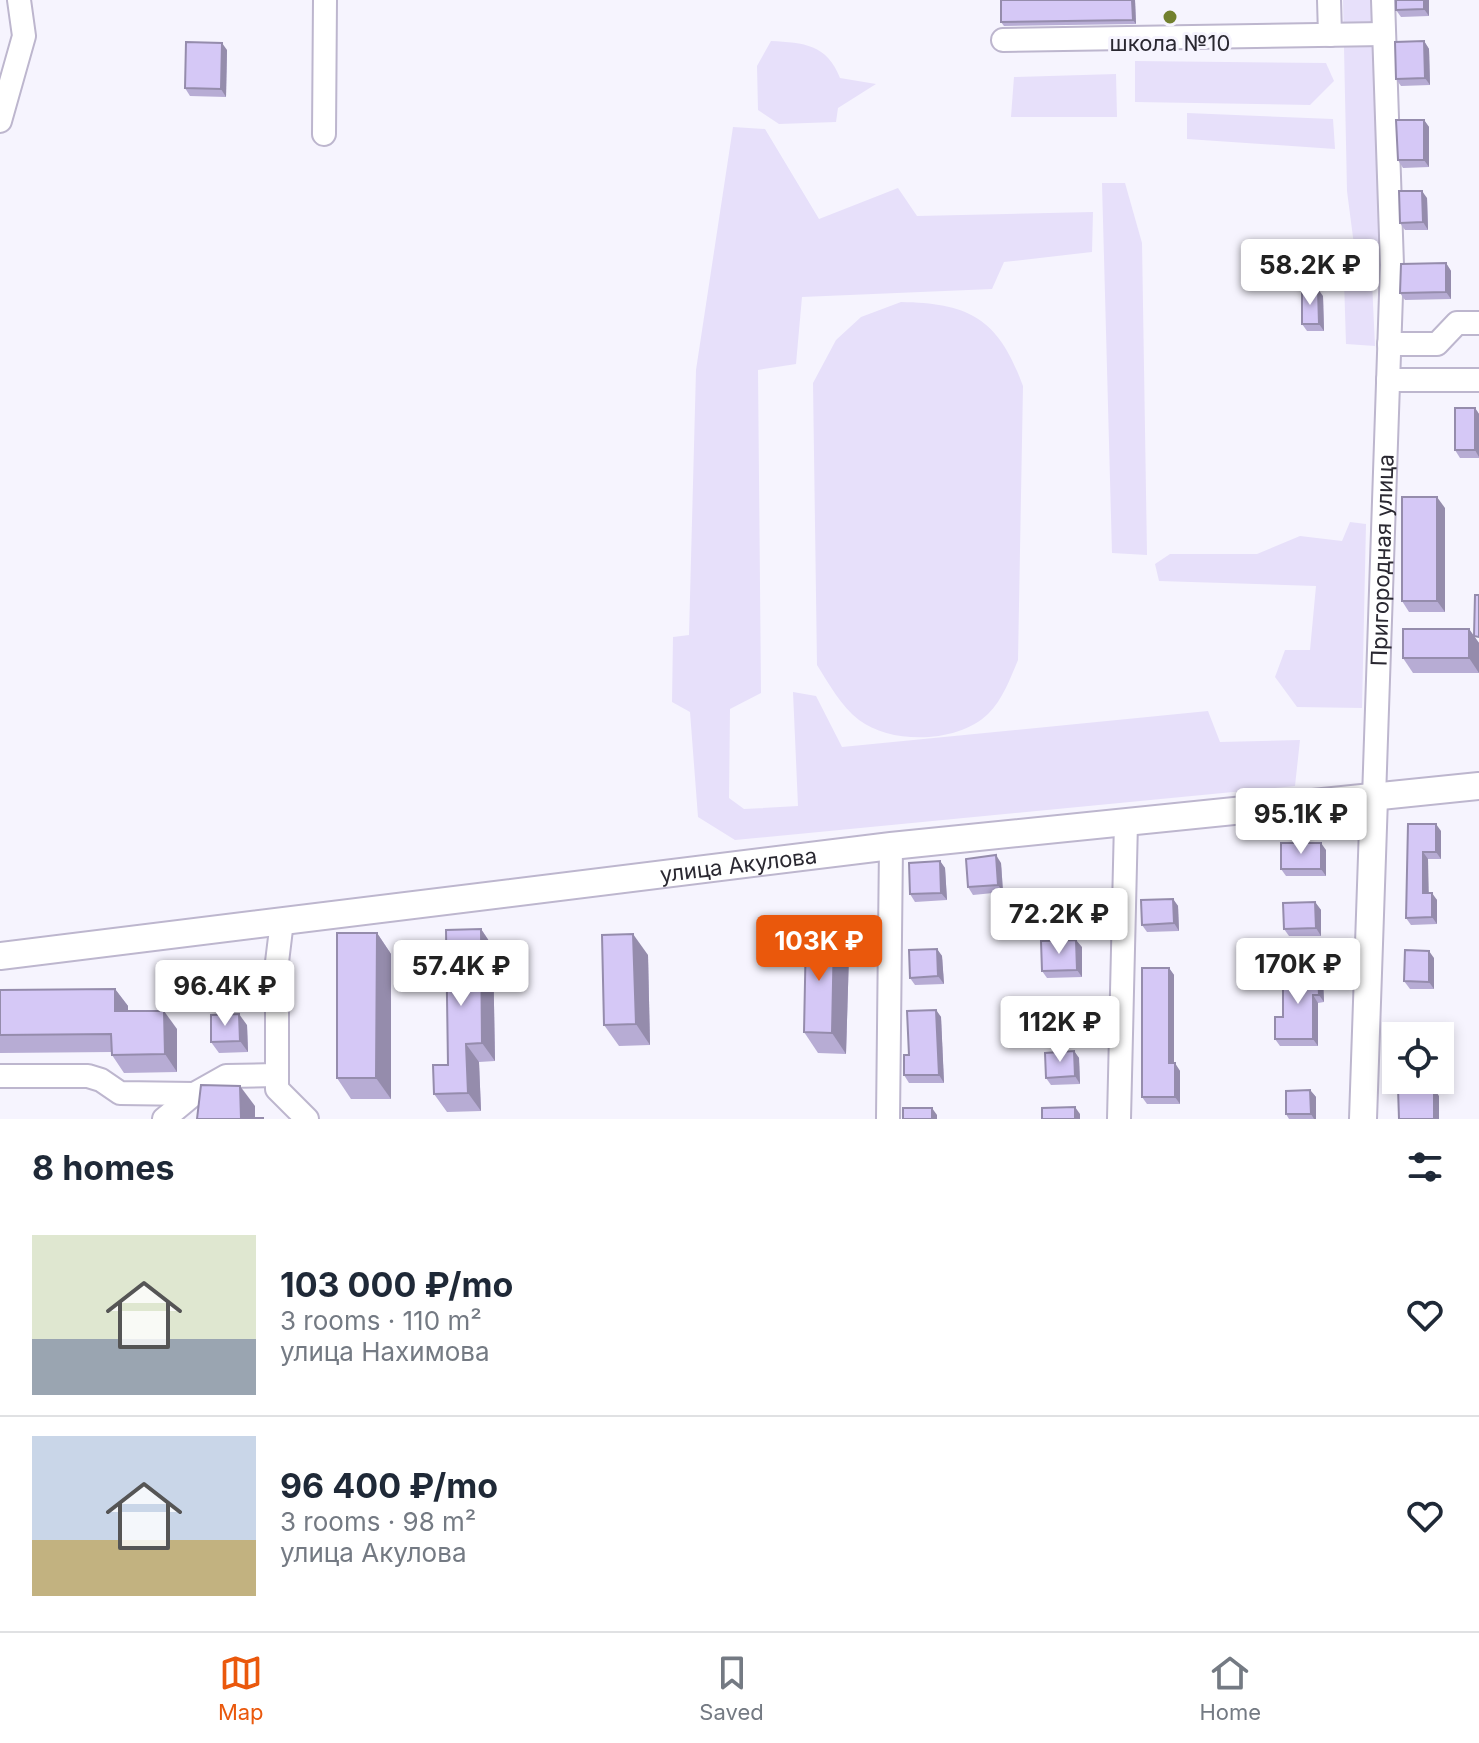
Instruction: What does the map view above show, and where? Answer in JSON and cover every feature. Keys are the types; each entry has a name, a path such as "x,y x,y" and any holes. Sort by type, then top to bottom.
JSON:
{"main road":[{"name":"улица Акулова","path":"0,956 891,846 1479,786"},
{"name":"Пригородная улица","path":"1363,1119 1374,798"}],"street":[{"path":"0,121 24,36 19,0"},
{"path":"324,134 325,0"},
{"path":"1329,0 1330,35"},
{"name":"Пригородная улица","path":"1374,798 1392,265 1383,0"},
{"path":"1003,40 1384,34"},
{"path":"1389,344 1437,344 1457,323 1479,323"},
{"path":"1388,380 1479,380"},
{"path":"1119,1119 1126,822"},
{"path":"888,1119 891,846"},
{"path":"282,921 277,962 277,1089 307,1119"},
{"path":"164,1119 199,1091 226,1076 277,1075"},
{"path":"0,1076 88,1076 120,1093 199,1091"},
{"path":"199,1091 200,1119"}],"shaded area":[{"path":"1343,0 1376,0 1380,257 1372,282 1375,346 1346,344 1344,280 1354,245 1347,191"},
{"path":"771,41 813,48 828,58 840,78 876,84 838,108 836,122 779,124 758,110 757,66"},
{"path":"1135,61 1326,63 1334,81 1310,105 1135,102"},
{"path":"1116,74 1117,117 1011,117 1014,77"},
{"path":"1187,113 1333,119 1335,149 1187,139"},
{"path":"733,127 765,129 819,219 898,188 917,216 1093,212 1092,252 1004,262 992,289 802,297 796,364 758,370 761,693 730,709 729,798 744,809 798,806 793,692 816,696 842,747 1208,711 1220,742 1300,740 1295,786 735,840 698,817 690,712 672,702 673,637 689,635 696,370"},
{"path":"1102,183 1125,183 1142,243 1147,555 1112,553"},
{"path":"901,302 946,306 979,320 1004,345 1023,386 1018,660 1002,695 988,714 960,731 925,737 889,734 859,720 841,701 817,665 813,383 836,340 861,317"},
{"path":"1350,522 1366,524 1362,708 1297,707 1275,677 1285,650 1310,650 1316,586 1159,581 1155,564 1170,554 1257,554 1300,536 1342,541"}],"building":[{"path":"1001,0 1132,0 1133,20 1001,22"},
{"path":"1396,0 1424,0 1424,9 1396,10"},
{"path":"1424,41 1425,78 1396,79 1395,42"},
{"path":"186,42 222,43 221,89 185,88"},
{"path":"1396,120 1424,120 1424,160 1398,160"},
{"path":"1399,191 1422,191 1423,222 1400,223"},
{"path":"1446,263 1446,292 1400,293 1401,264"},
{"path":"1302,289 1318,289 1319,324 1302,324"},
{"path":"1455,408 1475,408 1475,450 1455,450"},
{"path":"1402,497 1437,497 1437,601 1402,601"},
{"path":"1475,595 1479,595 1479,637 1474,636"},
{"path":"1403,629 1469,629 1469,658 1403,658"},
{"path":"1408,824 1436,824 1436,852 1423,852 1423,893 1432,893 1432,917 1406,918"},
{"path":"1281,843 1321,843 1321,869 1281,869"},
{"path":"996,855 998,885 968,887 966,859"},
{"path":"940,861 941,893 910,894 909,863"},
{"path":"1173,899 1174,923 1142,925 1141,900"},
{"path":"1315,902 1316,928 1284,929 1283,903"},
{"path":"481,929 482,1043 466,1044 468,1093 434,1094 433,1065 448,1065 446,930"},
{"path":"337,933 377,933 376,1078 337,1078"},
{"path":"806,933 834,934 832,1033 804,1032"},
{"path":"633,934 636,1024 604,1025 602,935"},
{"path":"1076,940 1077,970 1042,971 1041,941"},
{"path":"937,949 938,976 910,978 909,950"},
{"path":"1405,950 1429,951 1429,982 1404,981"},
{"path":"1142,968 1169,968 1169,1063 1175,1063 1175,1097 1142,1097"},
{"path":"1318,971 1319,995 1313,995 1313,1039 1275,1039 1275,1017 1283,1017 1283,972"},
{"path":"115,989 115,1011 164,1011 165,1054 112,1055 111,1034 0,1035 0,990"},
{"path":"1083,998 1084,1022 1042,1024 1041,1000"},
{"path":"936,1010 939,1075 904,1075 904,1055 909,1055 907,1011"},
{"path":"239,1014 240,1041 211,1042 211,1015"},
{"path":"1074,1051 1075,1076 1046,1078 1045,1053"},
{"path":"201,1085 240,1086 241,1118 263,1119 197,1119"},
{"path":"1310,1090 1311,1114 1286,1114 1286,1091"},
{"path":"1398,1094 1434,1094 1434,1119 1399,1119"},
{"path":"1075,1107 1075,1119 1042,1119 1042,1108"},
{"path":"903,1108 932,1108 932,1119 903,1119"}],"place":[{"name":"школа №10","path":"1170,17"}]}
